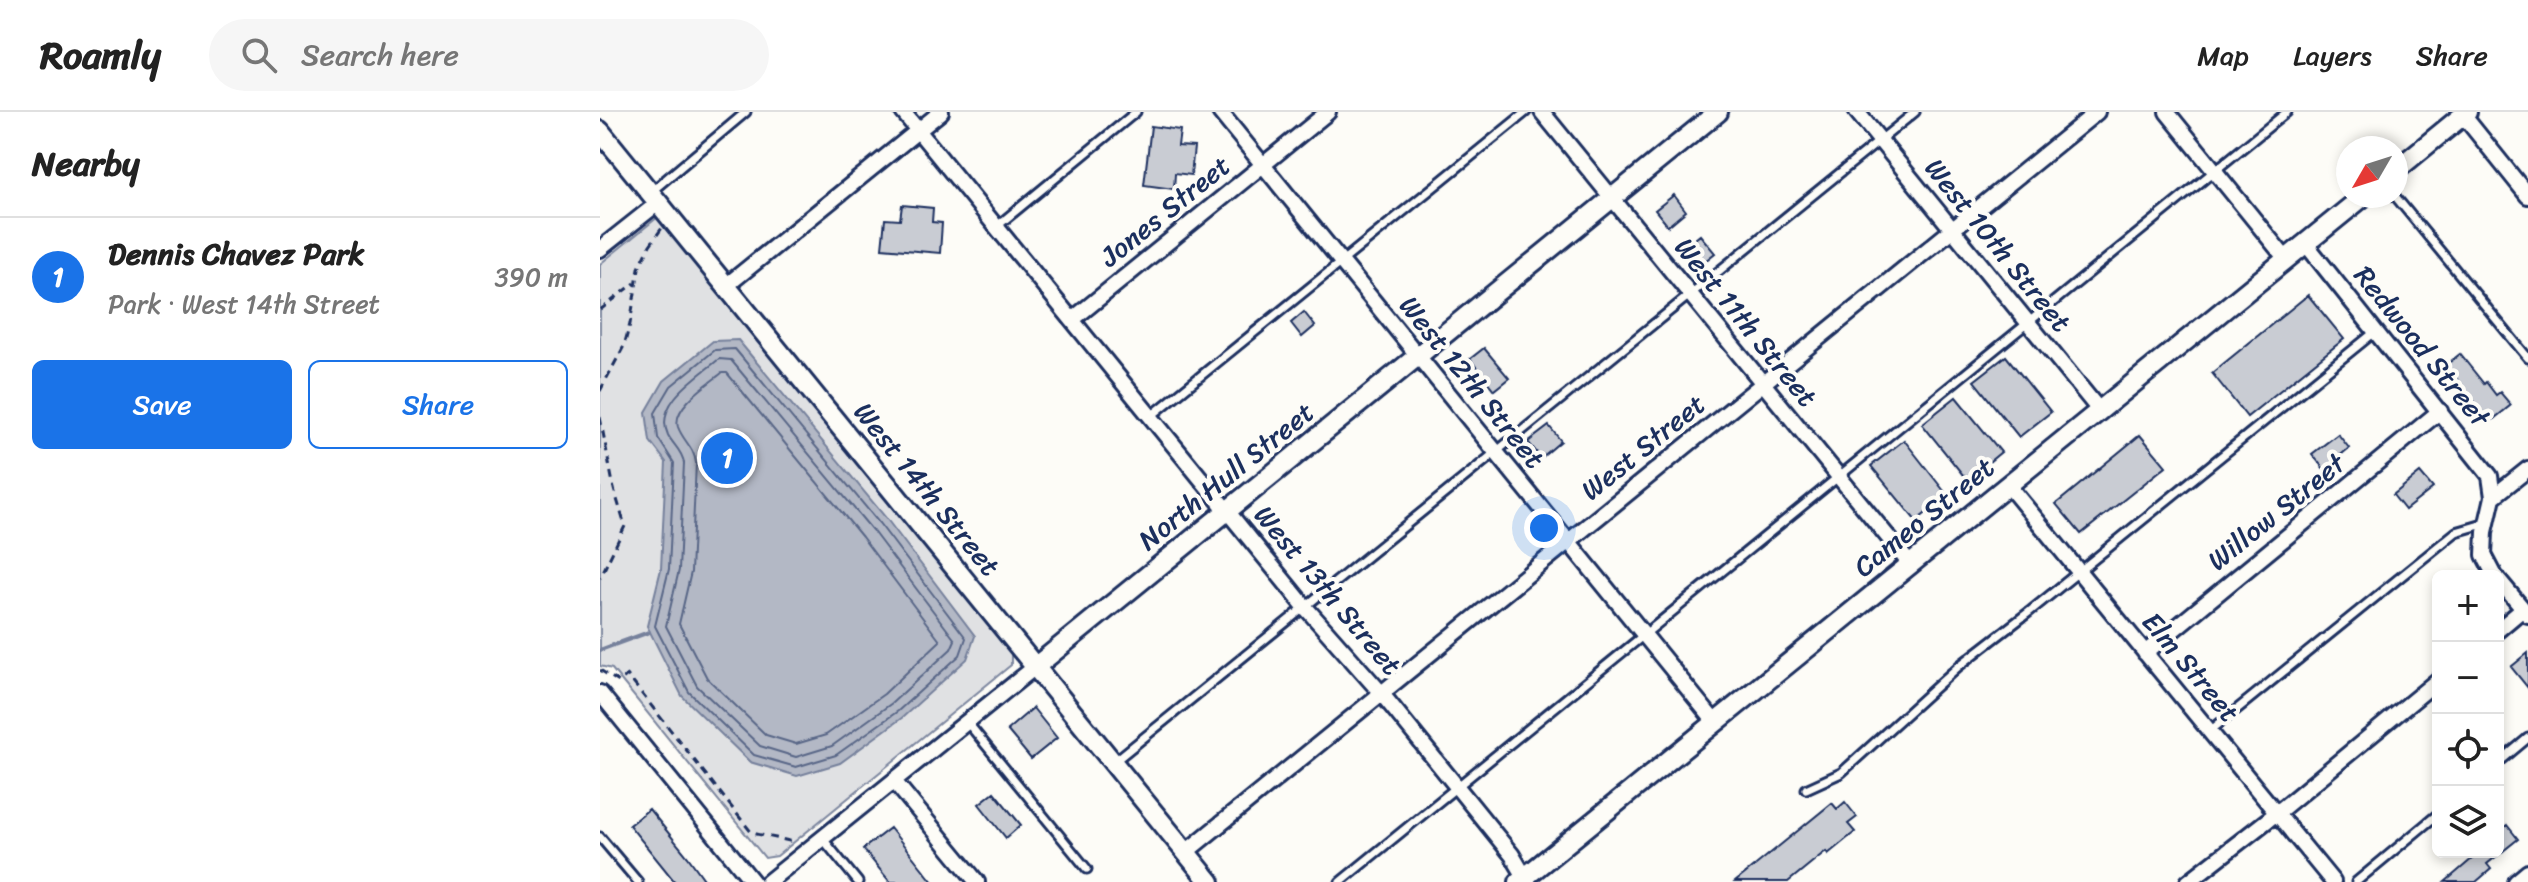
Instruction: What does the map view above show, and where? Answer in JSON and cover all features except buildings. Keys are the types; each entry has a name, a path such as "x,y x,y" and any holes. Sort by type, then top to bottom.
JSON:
{"street":[{"name":"West 13th Street","path":"903,112 1306,608 1382,694 1512,855 1524,880"},
{"path":"726,286 941,112"},
{"name":"West 12th Street","path":"1220,112 1715,722"},
{"name":"Jones Street","path":"1072,320 1328,112"},
{"name":"West 11th Street","path":"1542,112 1910,564"},
{"name":"North Hull Street","path":"768,882 1718,112"},
{"name":"West 10th Street","path":"1857,112 2099,410"},
{"name":"West Street","path":"1186,852 2097,112"},
{"path":"2167,112 2286,259"},
{"path":"2408,160 2465,113 2528,196"},
{"name":"West 14th Street","path":"600,131 1210,882"},
{"path":"600,249 654,198"},
{"name":"Cameo Street","path":"1524,880 2350,208"},
{"name":"Redwood Street","path":"2306,244 2490,476 2493,497"},
{"name":"Willow Street","path":"2145,653 2440,411"},
{"path":"2492,570 2484,555 2493,497 2528,469"},
{"name":"Elm Street","path":"2008,485 2333,882"},
{"path":"2504,586 2526,612 2504,626"},
{"path":"2188,882 2432,685"},
{"path":"600,693 753,882"},
{"path":"894,781 977,882"},
{"path":"2516,882 2528,872"}],"lane":[{"path":"654,198 746,112"},
{"path":"996,227 1136,112"},
{"path":"1150,417 1526,112"},
{"path":"1113,762 1915,112"},
{"path":"1340,882 2287,112"},
{"path":"2405,208 2528,358"},
{"path":"1806,789 1841,773 1959,666 2376,331"},
{"path":"2210,731 2456,532 2487,523"},
{"path":"967,722 1087,869"},
{"path":"2504,758 2528,738"},
{"path":"2356,882 2432,819"},
{"path":"600,837 638,882"},
{"path":"823,839 858,882"}],"path":[{"path":"600,391 624,346 639,268 666,222"},
{"path":"600,310 637,282"},
{"path":"600,417 614,489 625,526 600,578"},
{"path":"600,670 619,682 627,675 752,833 797,843"}],"shaded area":[{"path":"658,217 1011,653 1011,665 777,856 765,858 612,669 600,666 600,264"}],"water":[{"path":"738,340 886,518 975,636 967,659 903,717 840,763 797,776 750,762 682,696 647,626 661,569 666,462 650,441 646,412 664,381 713,341"}],"waterway":[{"path":"600,650 649,632"}],"place":[{"name":"Dennis Chavez Park","path":"727,458"}]}
